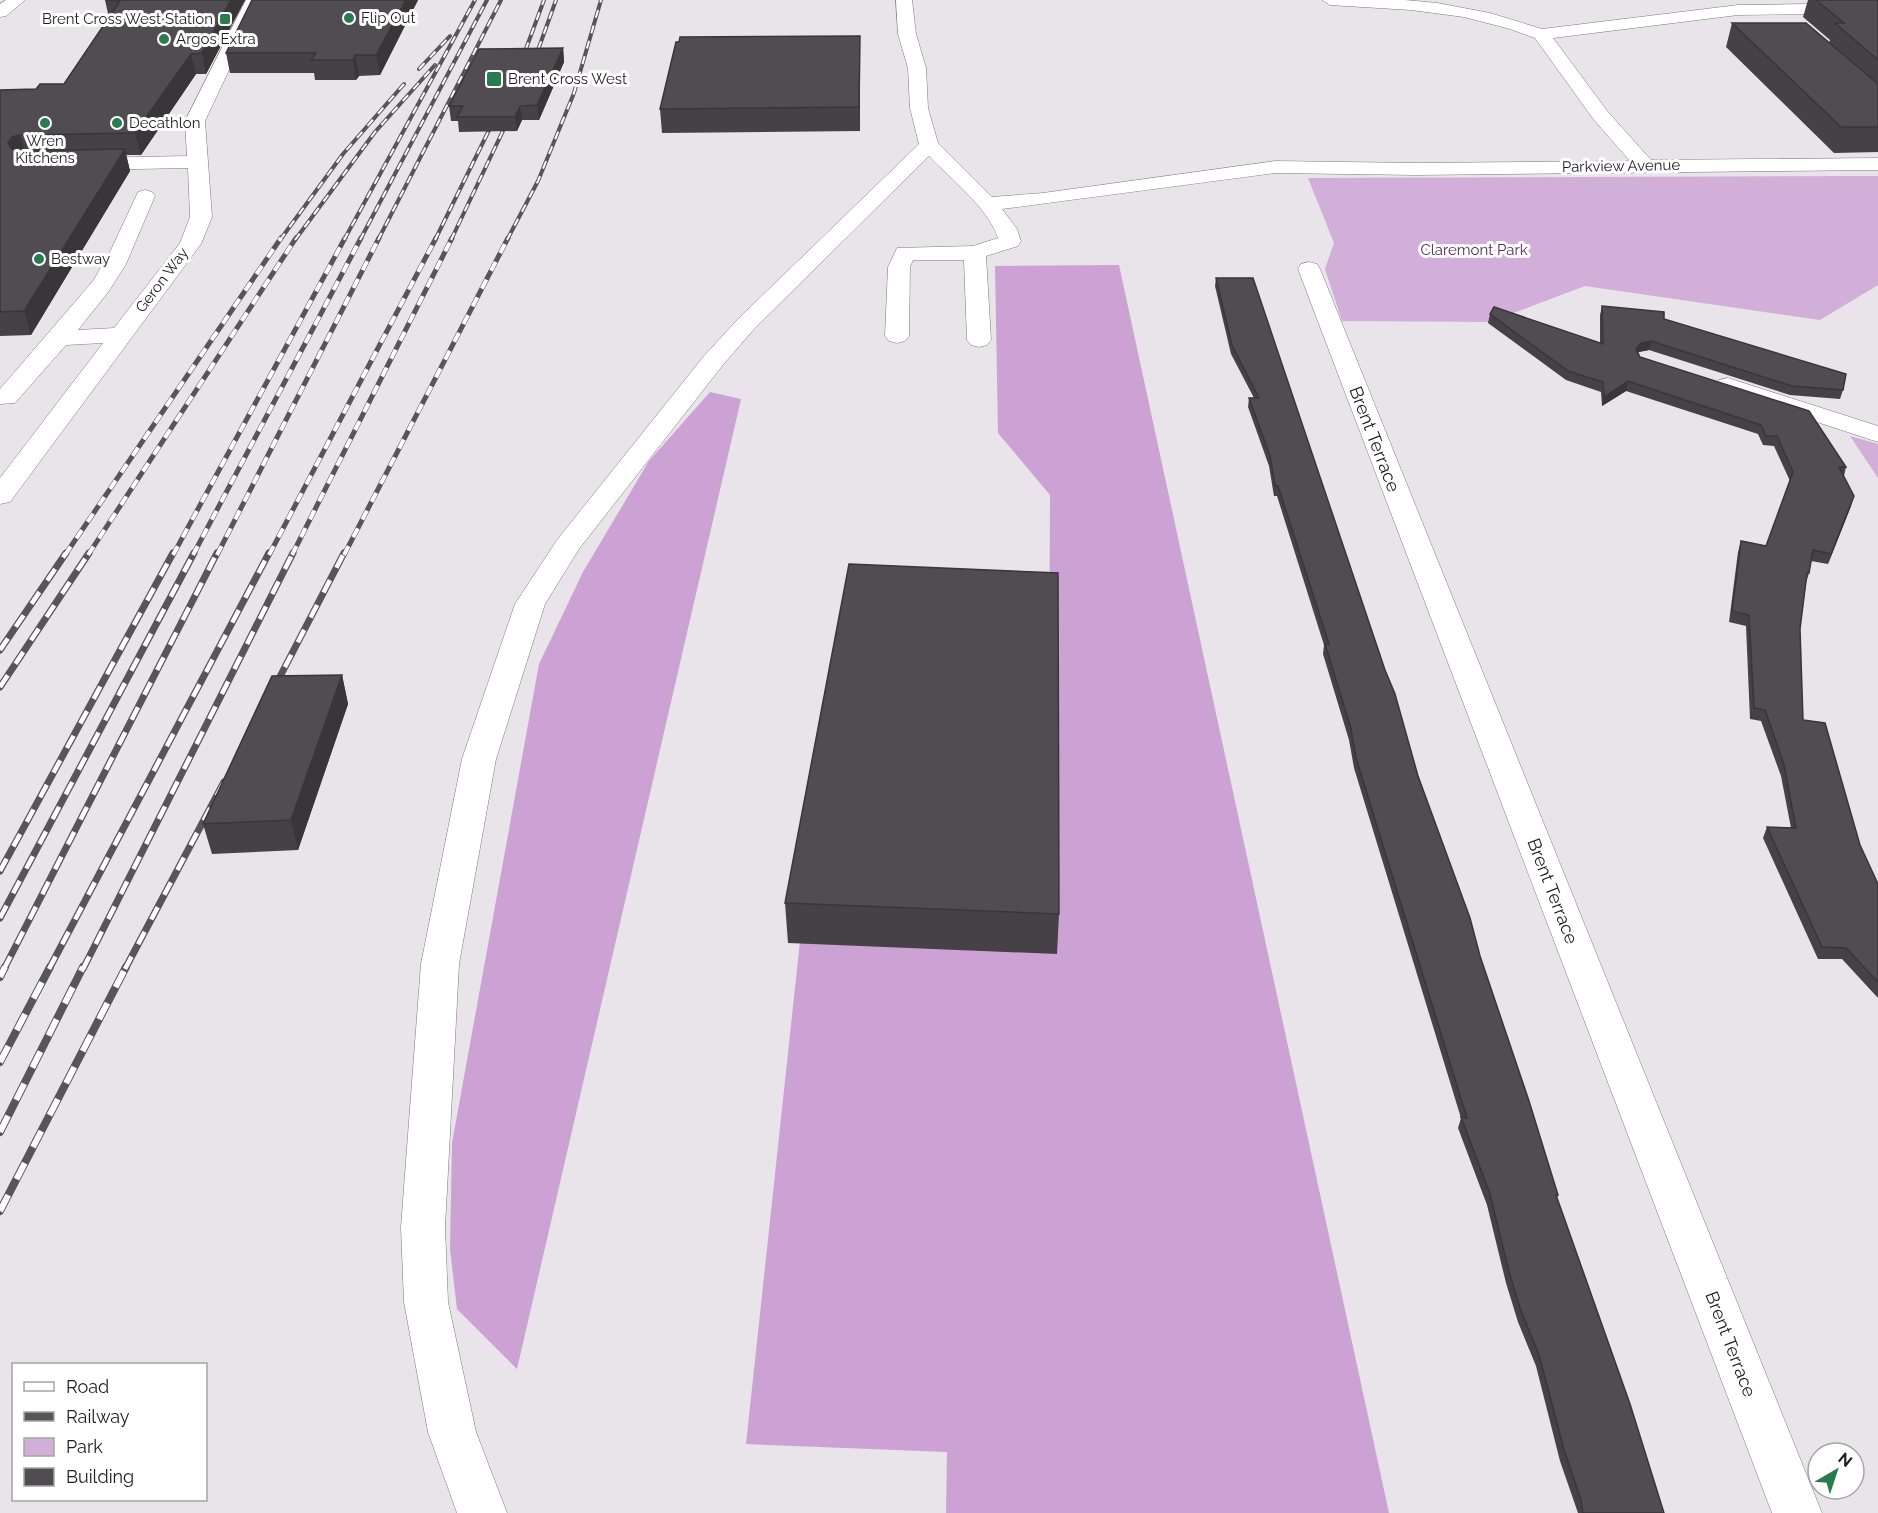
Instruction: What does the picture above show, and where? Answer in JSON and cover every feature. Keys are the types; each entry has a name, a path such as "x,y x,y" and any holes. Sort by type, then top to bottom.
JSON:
{"street":[{"path":"0,12 17,0"},
{"name":"Geron Way","path":"0,496 190,243 201,217 204,171 195,121 254,0"},
{"path":"897,336 899,267 905,253 975,253 1010,241 1006,229 987,204 929,145 919,108 917,68 907,34 904,0"},
{"path":"1330,0 1403,4 1474,15 1512,23 1541,34 1738,10 1878,8"},
{"path":"1772,9 1789,24"},
{"path":"1541,34 1601,116 1645,166"},
{"path":"482,1513 452,1432 426,1302 423,1227 440,964 479,759 531,604 567,546 713,361 746,324 929,145"},
{"path":"71,164 204,171"},
{"name":"Parkview Avenue","path":"987,204 1043,199 1275,167 1878,164"},
{"path":"6,398 105,282 122,252 130,226 145,196"},
{"path":"975,253 979,340"},
{"name":"Brent Terrace","path":"1309,269 1797,1513"},
{"path":"59,338 121,335"},
{"path":"1703,377 1878,434"}],"green space":[{"name":"Claremont Park","path":"1878,176 1878,285 1820,320 1585,286 1489,322 1342,321 1325,269 1334,243 1308,178"},
{"path":"1850,436 1878,444 1878,478"}],"shaded area":[{"path":"1119,265 1389,1513 946,1513 947,1452 746,1444 801,932 1048,949 1050,495 998,433 995,266"},
{"path":"710,392 741,399 517,1369 457,1309 450,1249 452,1143 539,664 583,572 649,461"}],"building":[{"path":"105,0 231,0 202,53 191,54 135,133 12,137 8,143 12,149 20,151 125,149 24,311 0,312 0,90 36,89 40,84 64,84 120,1"},
{"name":"Flip Out","path":"252,0 406,0 376,55 355,55 353,60 311,60 316,53 226,53"},
{"path":"1816,0 1878,0 1878,60 1835,23 1844,23"},
{"path":"1732,23 1806,23 1878,84 1878,127 1841,127"},
{"path":"860,36 859,107 660,109 676,42 679,42 680,37"},
{"path":"563,48 537,105 520,106 515,117 457,117 463,106 449,106 479,49"},
{"path":"1216,278 1253,278 1395,694 1418,776 1470,918 1480,956 1529,1101 1558,1195 1556,1195 1630,1404 1664,1513 1583,1513 1539,1355 1521,1311 1509,1272 1490,1194 1461,1117 1467,1118 1356,758 1351,729 1325,644 1329,644 1278,486 1275,486 1270,456 1249,398 1259,398 1232,345"},
{"path":"1602,306 1664,312 1664,319 1846,374 1843,390 1792,386 1651,341 1641,343 1636,349 1640,357 1809,411 1846,467 1839,467 1854,496 1831,554 1813,550 1809,573 1807,573 1800,629 1803,720 1825,723 1860,845 1878,884 1878,982 1846,948 1822,947 1767,827 1796,828 1784,765 1765,710 1754,708 1749,615 1732,611 1741,541 1766,546 1793,472 1777,436 1766,436 1761,425 1628,381 1604,397 1603,382 1568,371 1490,314 1494,307 1603,344"},
{"path":"849,564 1058,573 1059,914 785,903"},
{"path":"342,675 291,820 203,824 272,676"}],"railway":[{"path":"344,240 475,0"},
{"path":"360,240 487,0"},
{"path":"378,240 501,0"},
{"path":"520,65 544,0"},
{"path":"533,64 556,0"},
{"path":"507,240 538,181 574,93 601,0"},
{"path":"419,69 450,36"},
{"path":"295,240 375,132 435,65"},
{"path":"280,240 343,154 404,84"},
{"path":"436,238 496,116"},
{"path":"451,240 510,116"},
{"path":"65,555 281,238"},
{"path":"88,555 296,238"},
{"path":"173,555 345,238"},
{"path":"193,555 361,238"},
{"path":"217,555 379,238"},
{"path":"269,555 436,238"},
{"path":"344,555 508,238"},
{"path":"292,555 451,240"},
{"path":"0,650 66,553"},
{"path":"0,687 89,553"},
{"path":"0,871 173,553"},
{"path":"0,918 194,553"},
{"path":"4,969 217,553"},
{"path":"49,969 269,553"},
{"path":"83,969 293,553"},
{"path":"272,692 344,553"},
{"path":"125,969 224,782"},
{"path":"0,1062 50,967"},
{"path":"0,1132 83,967"},
{"path":"0,1211 126,967"},
{"path":"0,977 4,969"}],"place":[{"name":"Flip Out","path":"349,18"},
{"name":"Brent Cross West Station","path":"225,19"},
{"name":"Argos Extra","path":"164,39"},
{"name":"Brent Cross West","path":"494,79"},
{"name":"Wren Kitchens","path":"45,123"},
{"name":"Decathlon","path":"117,123"},
{"name":"Bestway","path":"39,259"}]}
